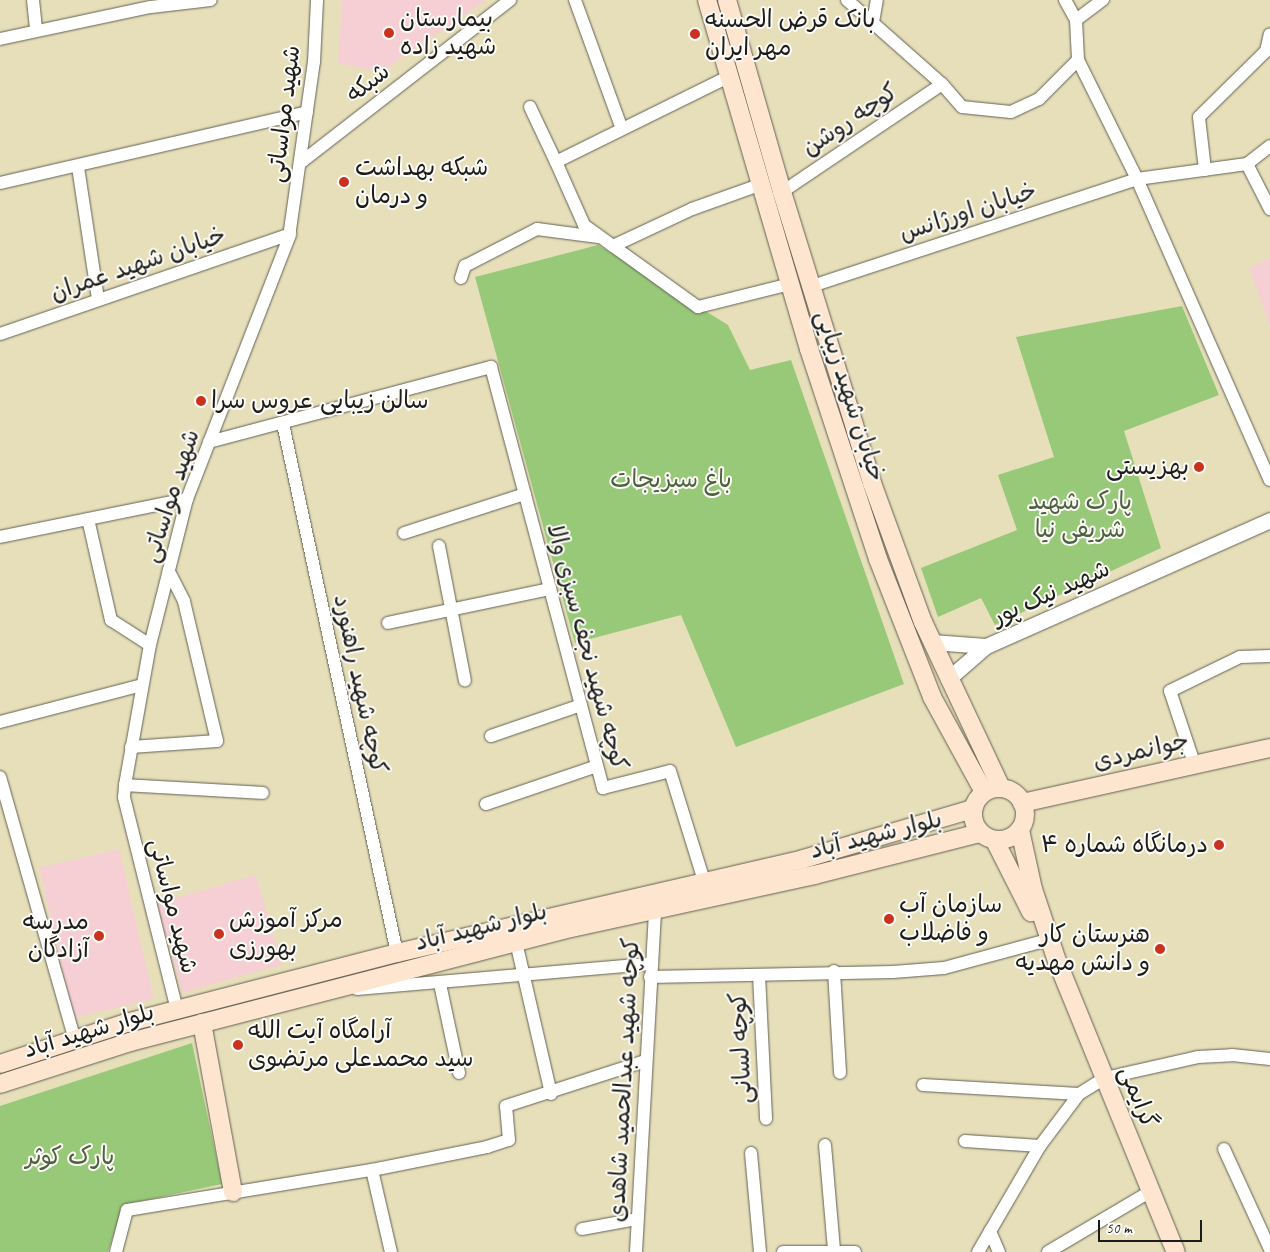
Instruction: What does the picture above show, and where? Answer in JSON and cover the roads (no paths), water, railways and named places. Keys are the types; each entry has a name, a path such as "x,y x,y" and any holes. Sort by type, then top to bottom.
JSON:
{"main road":[{"name":"خیابان شهید زیبایی","path":"706,0 730,76 759,185 822,388 878,559 932,697 992,790"},
{"name":"خیابان شهید زیبایی","path":"727,0 782,192 872,483 932,642 992,790"},
{"path":"822,388 841,381"},
{"name":"جوانمردی","path":"1022,803 1194,763 1270,748"},
{"path":"987,837 1012,837 1020,830 1025,816 1022,803 1014,794 992,790 973,809 987,837 1056,961"},
{"name":"بلوار شهید آباد","path":"0,1064 177,1010 397,953 803,859 973,809"},
{"path":"951,815 957,839"},
{"path":"1020,830 1033,889 1056,961"},
{"name":"بلوار شهید آباد","path":"0,1084 130,1042 516,942 957,839 987,837"},
{"name":"گرایمی","path":"1056,961 1176,1252"},
{"path":"202,1023 233,1192"}],"street":[{"path":"33,0 36,30"},
{"path":"0,39 151,4 211,0"},
{"name":"شهید مواساتی","path":"177,1010 124,796 130,747 150,645 187,499 290,234 314,62 317,0"},
{"name":"شبکه","path":"300,163 510,0"},
{"path":"575,0 622,129"},
{"path":"847,0 942,84 962,107 1011,112 1039,99 1078,60"},
{"path":"873,22 877,0"},
{"path":"1065,0 1076,20 1078,60 1137,179 1270,480"},
{"path":"1076,20 1103,0"},
{"path":"1205,170 1198,118 1266,51 1270,34"},
{"path":"556,162 730,76"},
{"name":"کوچه روشن","path":"782,192 942,84"},
{"path":"530,107 584,225 598,237 698,307 790,284"},
{"path":"0,183 78,167 307,112"},
{"path":"1270,146 1246,164 1270,209"},
{"name":"خیابان اورژانس","path":"812,286 1137,179 1246,164"},
{"path":"78,167 98,300"},
{"path":"613,246 692,209 759,185"},
{"path":"461,278 466,266 537,229 598,237"},
{"name":"خیابان شهید عمران","path":"0,334 290,234"},
{"name":"کوچه شهید نجف سبزی والا","path":"283,424 491,367 603,788 670,771 704,881"},
{"path":"209,442 283,424"},
{"name":"کوچه شهید راهنورد","path":"283,424 397,953"},
{"path":"404,533 525,494"},
{"path":"0,537 187,499"},
{"path":"88,519 112,620 150,645"},
{"name":"شهید نیک پور","path":"948,680 986,646 1270,520"},
{"path":"440,546 465,681"},
{"path":"130,747 216,741 184,601 169,571"},
{"path":"388,623 450,608 550,589"},
{"name":"شهید نیک پور","path":"932,642 986,646"},
{"path":"1194,763 1170,691 1240,657 1270,656"},
{"path":"0,722 142,685"},
{"path":"491,736 581,705"},
{"path":"486,804 598,766"},
{"path":"0,780 75,1040"},
{"path":"125,785 264,793"},
{"name":"کوچه شهید عبدالحمید شاهدی","path":"636,1252 645,1061 655,911"},
{"path":"650,978 893,972 944,968 1044,940"},
{"path":"516,942 551,1094"},
{"path":"327,991 440,984 523,974 651,964"},
{"path":"834,972 840,1073"},
{"name":"کوچه لسانی","path":"759,975 766,1119"},
{"path":"440,984 459,1073"},
{"path":"978,1252 1040,1146 1079,1094 1105,1078 1198,1057 1232,1055 1270,1059"},
{"path":"116,1252 128,1210 372,1170 509,1140 506,1106 551,1094 645,1061"},
{"path":"924,1085 1079,1094"},
{"path":"965,1142 1040,1146"},
{"path":"825,1145 834,1251"},
{"path":"1224,1149 1270,1249"},
{"path":"751,1153 760,1252"},
{"path":"372,1170 391,1252"},
{"path":"1048,1252 1151,1191"},
{"path":"582,1229 638,1219"},
{"path":"990,1231 1000,1252"},
{"path":"783,1252 855,1252"}],"place":[{"name":"بیمارستان شهید زاده","path":"389,33"},
{"name":"بانک قرض الحسنه مهر ایران","path":"695,34"},
{"name":"شبکه بهداشت و درمان","path":"344,182"},
{"name":"سالن زیبایی عروس سرا","path":"201,401"},
{"name":"بهزیستی","path":"1199,467"},
{"name":"درمانگاه شماره ۴","path":"1219,845"},
{"name":"سازمان آب و فاضلاب","path":"889,919"},
{"name":"مرکز آموزش بهورزی","path":"219,934"},
{"name":"مدرسه آزادگان","path":"99,936"},
{"name":"هنرستان کار و دانش مهدیه","path":"1160,949"},
{"name":"آرامگاه آیت الله سید محمدعلی مرتضوی","path":"238,1045"}],"park label":[{"name":"باغ سبزیجات","path":"671,480"},
{"name":"پارک شهید شریفی نیا","path":"1080,516"},
{"name":"پارک کوثر","path":"70,1157"}]}
